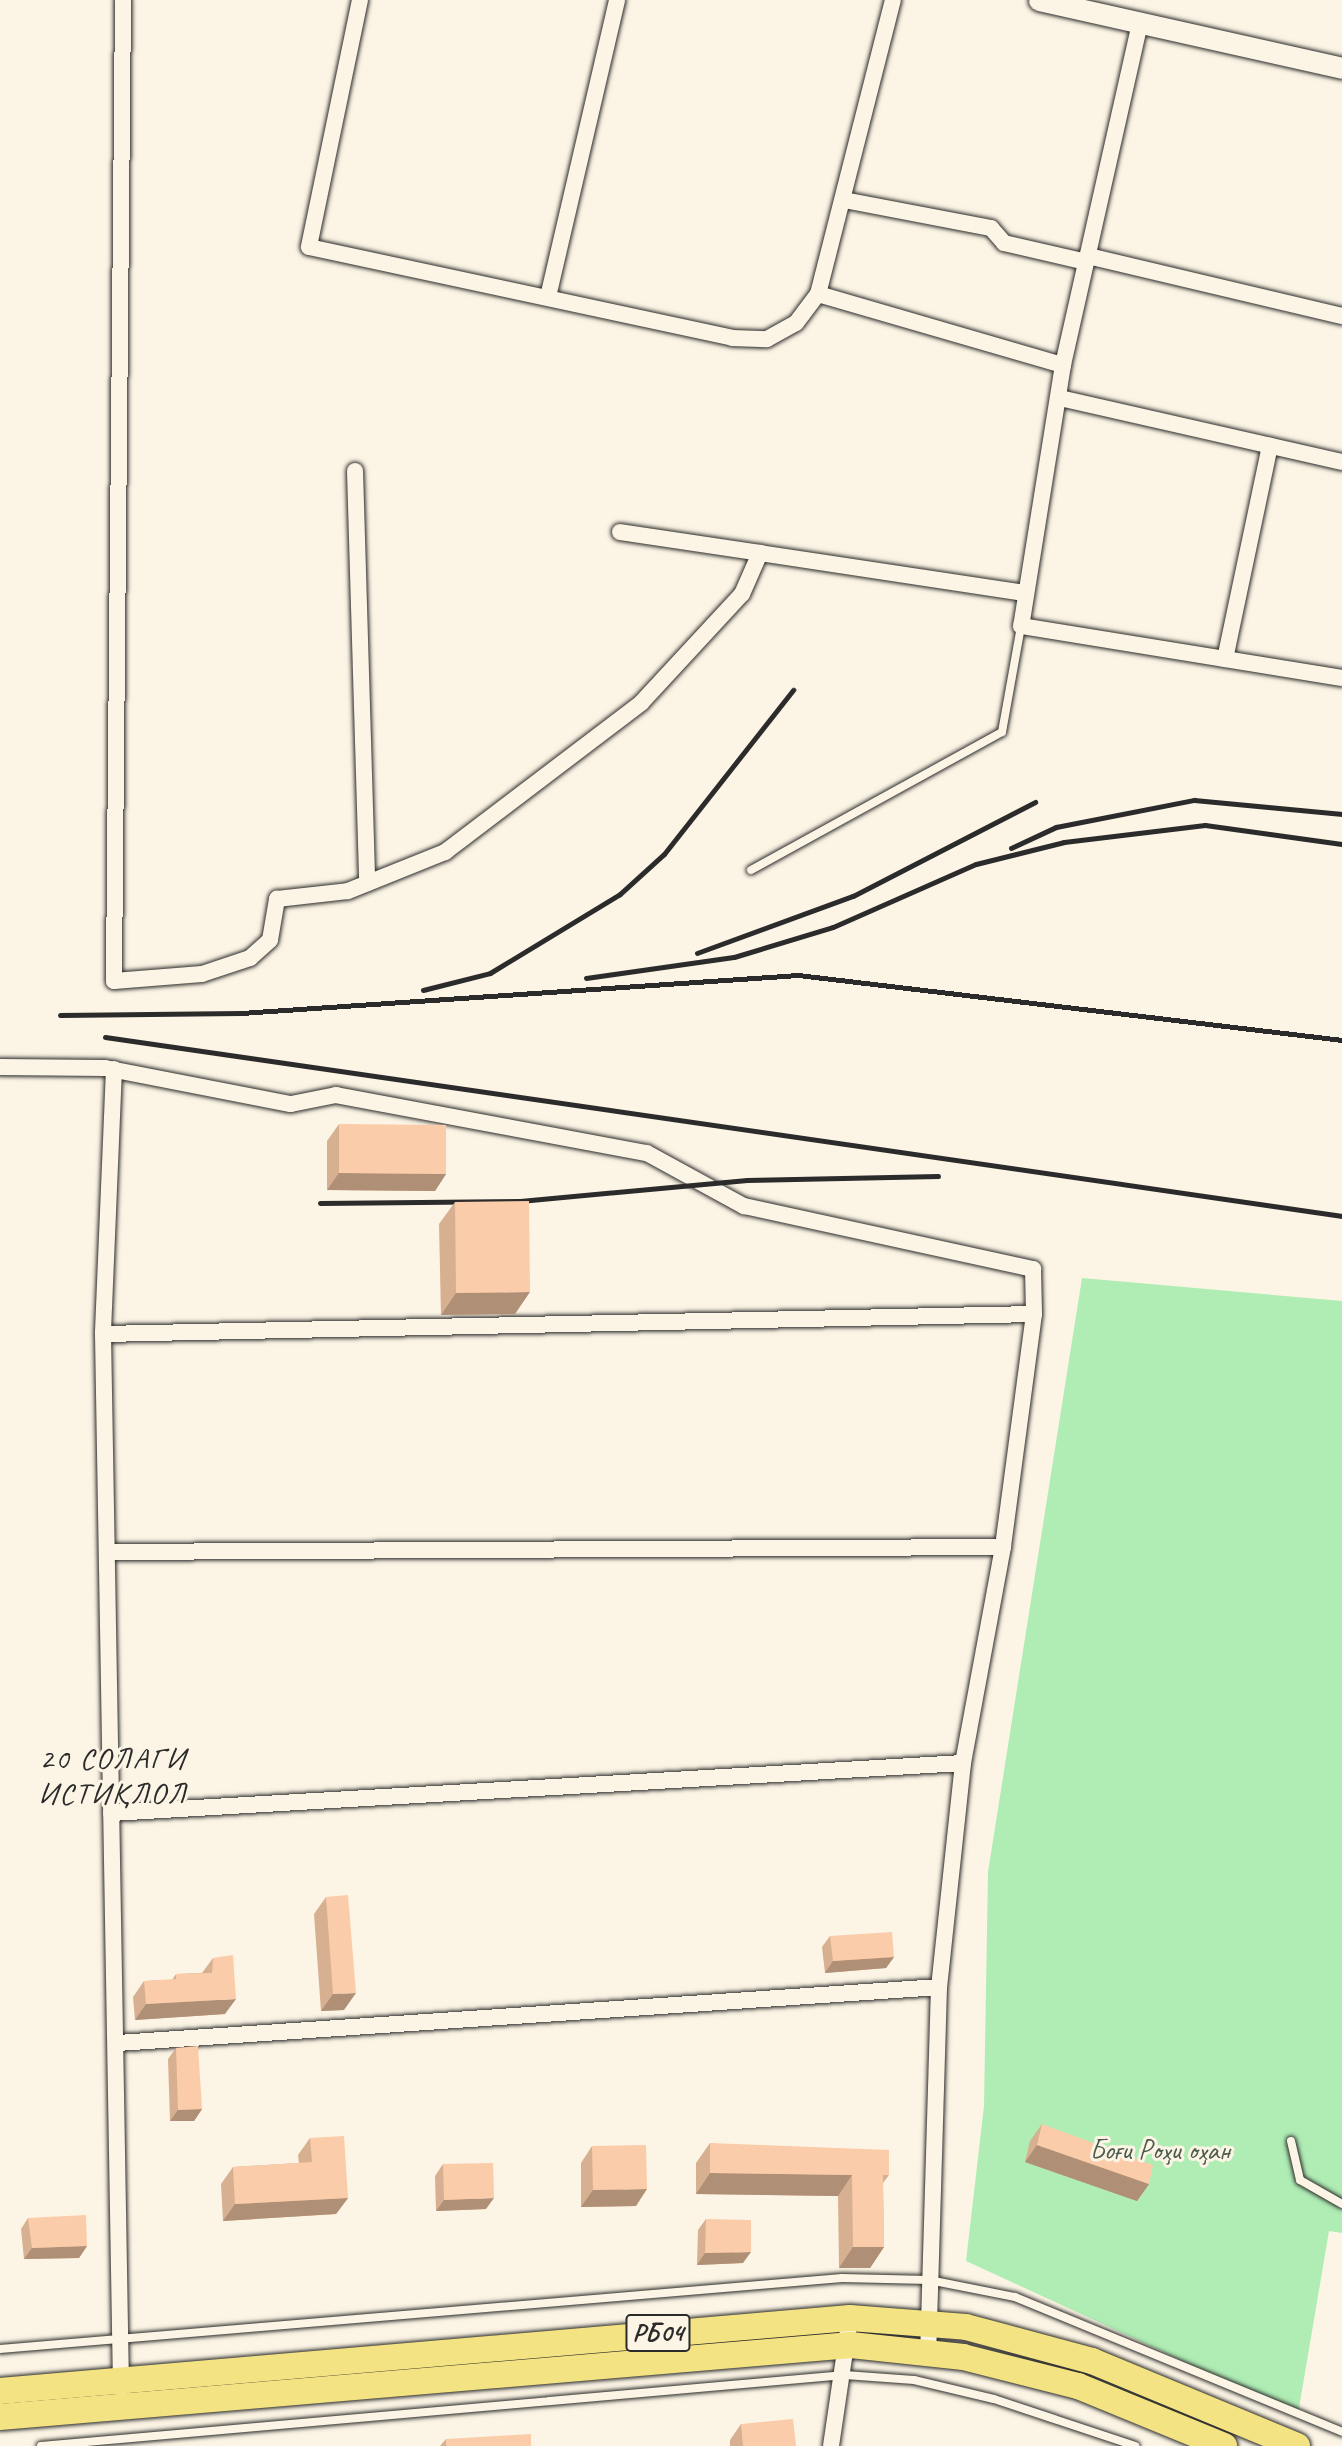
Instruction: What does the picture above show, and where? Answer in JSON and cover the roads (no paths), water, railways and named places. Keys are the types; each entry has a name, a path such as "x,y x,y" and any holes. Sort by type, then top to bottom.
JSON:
{"main road":[{"name":"РБ04","path":"0,2391 120,2377 850,2318 965,2327 1092,2361 1297,2446"},
{"name":"РБ04","path":"0,2417 123,2404 851,2345 928,2353 1078,2386 1224,2446"}],"street":[{"path":"123,0 114,981 202,974 250,958 270,940 277,899 348,891 445,852 640,703 742,594 760,553"},
{"path":"360,0 309,247 732,338 767,339 796,323 818,294 893,0"},
{"path":"548,297 617,0"},
{"path":"1039,0 1342,68"},
{"path":"1140,23 1063,365 1060,398 1021,626 1342,678"},
{"path":"844,200 991,228 1004,243 1342,316"},
{"path":"818,294 1063,365"},
{"path":"1060,398 1342,462"},
{"path":"1225,659 1270,446"},
{"path":"355,471 366,883"},
{"path":"620,532 1025,593"},
{"path":"0,1068 114,1069 291,1104 336,1095 648,1153 744,1206 1033,1269 1034,1314 1003,1547 963,1763 939,1987 928,2353"},
{"path":"114,1069 103,1334 111,1813 118,2043 120,2377 123,2404"},
{"path":"103,1334 1034,1314"},
{"path":"107,1552 1003,1547"},
{"path":"111,1813 963,1763"},
{"path":"118,2043 939,1987"},
{"path":"831,2446 851,2345 850,2318"}],"lane":[{"path":"751,870 1002,732 1021,626"},
{"path":"1292,2141 1300,2180 1342,2204"},
{"path":"0,2349 120,2341 842,2278 929,2280 1015,2297 1342,2432"},
{"path":"41,2446 845,2375 914,2380 994,2399 1135,2446"}],"railway":[{"path":"423,990 490,973 620,894 664,854 793,690"},
{"path":"1011,848 1056,827 1194,800 1342,814"},
{"path":"697,953 853,896 1035,802"},
{"path":"586,978 734,957 833,927 976,864 1064,842 1205,825 1342,844"},
{"path":"60,1015 241,1013 798,975 1342,1040"},
{"path":"105,1037 1342,1216"},
{"path":"320,1203 520,1201 747,1180 938,1176"}],"district":[{"name":"20 СОЛАГИ ИСТИҚЛОЛ","path":"113,1775"}],"park label":[{"name":"Боғи Роҳи оҳан","path":"1160,2150"}]}
